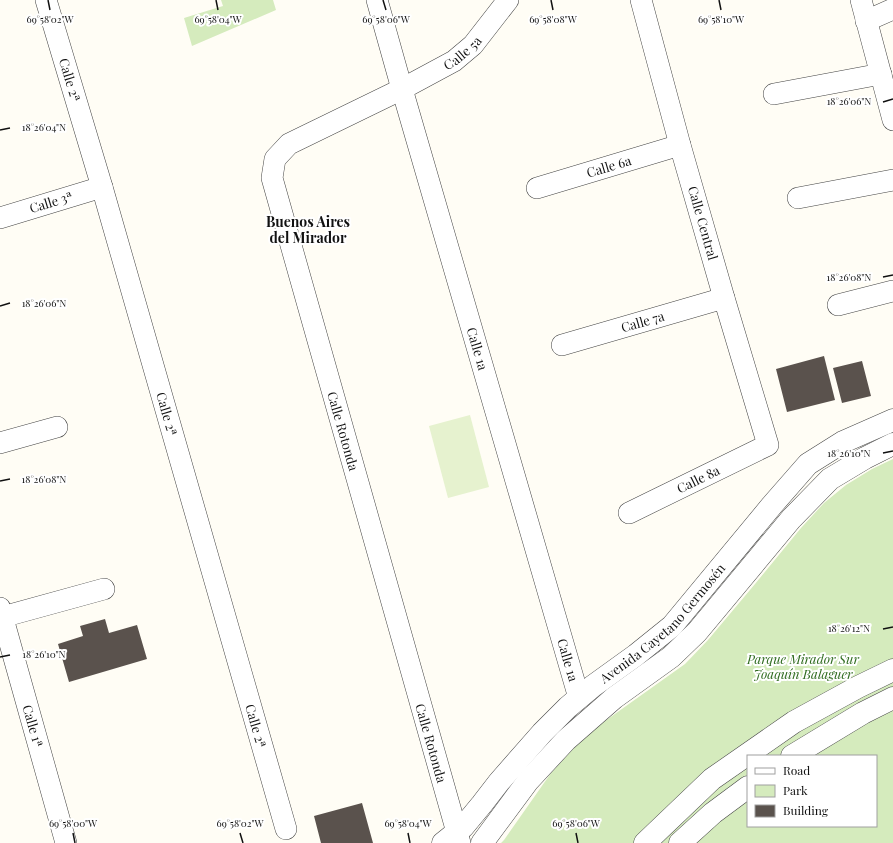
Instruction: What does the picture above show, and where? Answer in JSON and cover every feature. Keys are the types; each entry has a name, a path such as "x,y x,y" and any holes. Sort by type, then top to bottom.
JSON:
{"street":[{"name":"Calle 2ª","path":"46,0 102,187 286,829"},
{"name":"Calle 1a","path":"377,0 579,698"},
{"name":"Calle 5a","path":"402,89 454,61 473,45 508,0"},
{"name":"Calle Central","path":"641,0 680,145 768,445"},
{"path":"860,0 893,120"},
{"path":"866,22 893,9"},
{"path":"774,94 880,74"},
{"name":"Calle Rotonda","path":"402,89 288,144 275,159 272,178 453,840"},
{"name":"Calle 6a","path":"537,188 680,145"},
{"path":"798,198 893,180"},
{"name":"Calle 3ª","path":"0,218 102,187"},
{"path":"838,305 893,291"},
{"name":"Calle 7a","path":"562,345 724,298"},
{"name":"Avenida Cayetano Germosén","path":"453,840 499,782 542,733 568,707 593,686 636,655 672,626 808,464 843,442 893,420"},
{"path":"0,443 56,427"},
{"name":"Avenida Cayetano Germosén","path":"482,843 528,781 566,740 614,698 671,657 698,632 791,519 830,479 865,458 893,444"},
{"name":"Calle 8a","path":"629,513 768,445"},
{"path":"1,612 104,589"},
{"name":"Calle 1ª","path":"1,612 66,843"},
{"path":"645,843 712,779 782,730 851,690 893,670"},
{"path":"794,755 864,713 893,698"},
{"path":"680,843 713,813 747,787"}],"green space":[{"path":"221,0 273,0 276,10 192,46 184,18 223,6"},
{"path":"470,415 489,487 448,498 429,426"},
{"name":"Parque Mirador Sur Joaquín Balaguer","path":"893,459 893,843 501,843 551,773 574,748 598,726 685,664 708,640 801,528 824,503 846,485 872,469"}],"building":[{"path":"824,356 835,400 787,412 776,369"},
{"path":"862,361 871,396 842,403 833,368"},
{"path":"105,619 109,633 137,625 147,659 69,682 58,644 83,636 80,626"},
{"path":"362,803 373,843 321,843 314,816"}],"district":[{"name":"Buenos Aires del Mirador","path":"308,230"}]}
